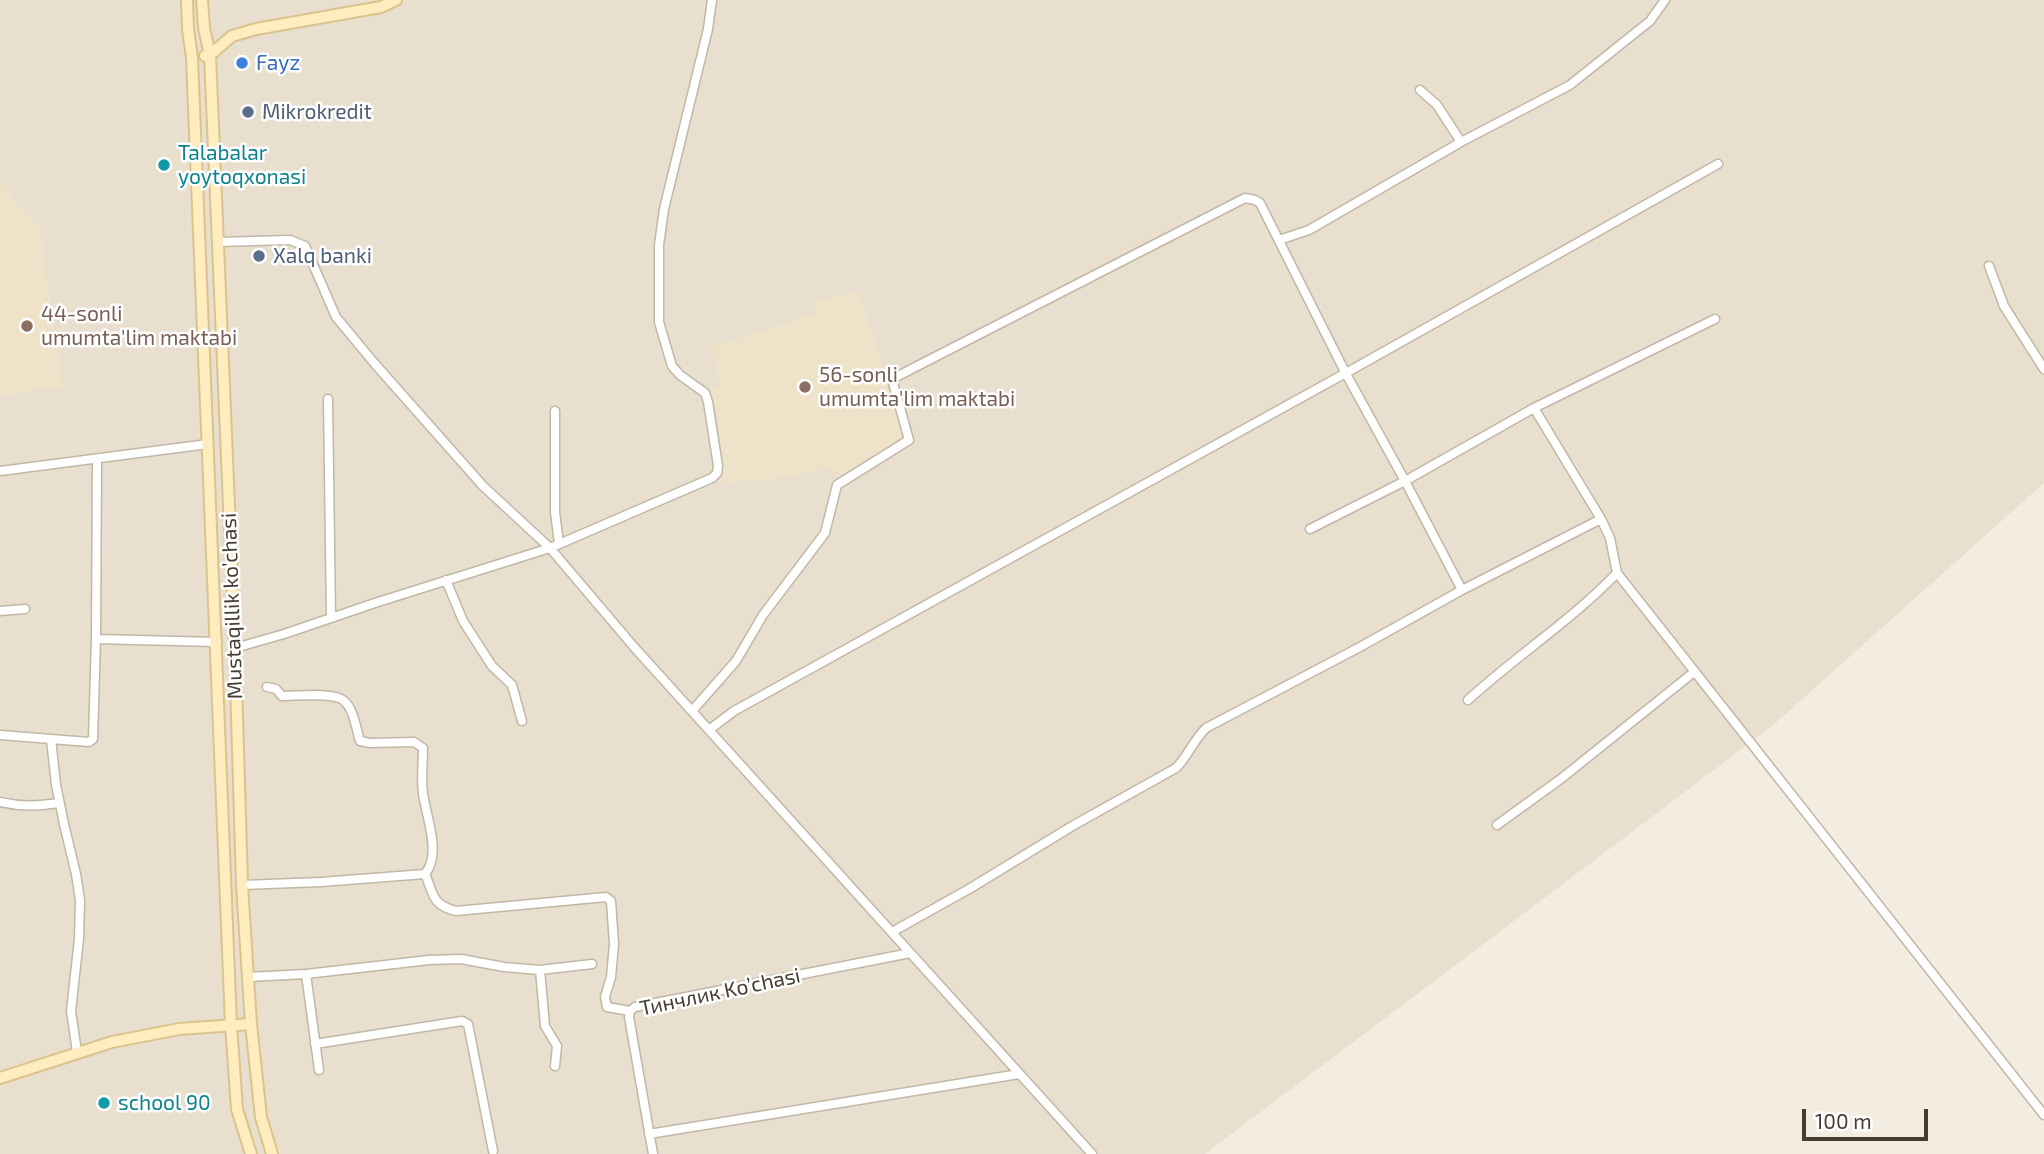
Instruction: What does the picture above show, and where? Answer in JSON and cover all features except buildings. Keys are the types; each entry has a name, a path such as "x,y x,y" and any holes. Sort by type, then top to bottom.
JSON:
{"main road":[{"name":"Mustaqillik ko’chasi","path":"187,0 192,58 231,1025 237,1109 251,1154"},
{"name":"Mustaqillik ko’chasi","path":"202,0 210,55 242,885 251,1024 261,1117 272,1154"},
{"path":"192,58 210,55 232,36 256,29 381,7 396,0"},
{"path":"0,1077 112,1042 179,1029 251,1024"}],"street":[{"path":"234,648 284,635 550,548 712,478 717,473 705,393 672,366 659,322 659,245 664,209 712,0"},
{"path":"1279,240 1309,230 1461,142 1570,85 1650,21 1665,0"},
{"path":"1420,90 1437,105 1461,142"},
{"path":"709,730 746,705 1718,163"},
{"path":"692,711 736,660 762,615 825,533 837,485 909,440 892,379 1245,198 1260,204 1345,372 1462,590"},
{"path":"218,242 290,240 305,246 337,317 374,364 483,486 550,548 634,647 1092,1154"},
{"path":"1989,266 2004,306 2044,369"},
{"path":"1310,528 1405,481 1534,408 1715,319"},
{"path":"328,399 331,618"},
{"path":"1534,408 1601,519 1610,538 1617,573 2044,1115"},
{"path":"555,411 555,512 559,544"},
{"path":"0,471 208,444"},
{"path":"0,735 89,742 93,740 97,459"},
{"path":"892,932 1176,768 1206,728 1360,648 1462,590 1601,519"},
{"path":"1468,700 1617,573"},
{"path":"446,580 463,621 492,666 512,685 522,721"},
{"path":"0,611 25,609"},
{"path":"96,639 217,642"},
{"path":"1497,825 1562,778 1695,671"},
{"path":"242,885 425,874 431,867 432,844 423,791 423,748 414,742 360,741 351,712 342,699 334,696 282,696 276,689 267,687"},
{"path":"51,739 60,803 80,900 79,939 71,1011 77,1052"},
{"path":"0,802 18,806 60,803"},
{"path":"425,874 437,904 456,911 606,897 611,901 614,944 611,977 605,997 607,1007 630,1011"},
{"name":"Тинчлик Ko’chasi","path":"653,1154 629,1017 630,1011 635,1007 910,953"},
{"path":"248,977 306,974 429,960 461,959 540,970 592,964"},
{"path":"540,970 545,1026 557,1046 555,1066"},
{"path":"306,974 319,1070"},
{"path":"316,1044 462,1021 468,1024 493,1151"},
{"path":"649,1134 1019,1074"}],"shaded area":[{"path":"0,0 2044,0 2044,483 1771,727 1205,1154 0,1154"},
{"name":"44-sonli umumta'lim maktabi","path":"0,177 12,197 39,226 63,386 0,396"},
{"name":"56-sonli umumta'lim maktabi","path":"858,291 890,385 887,387 906,435 835,477 833,468 767,480 722,483 724,457 711,387 722,388 711,347 815,314 814,302"}],"place":[{"name":"Fayz","path":"242,63"},
{"name":"Mikrokredit","path":"248,112"},
{"name":"Talabalar yoytoqxonasi","path":"164,165"},
{"name":"Xalq banki","path":"259,256"},
{"name":"44-sonli umumta'lim maktabi","path":"27,326"},
{"name":"56-sonli umumta'lim maktabi","path":"805,387"},
{"name":"school 90","path":"104,1103"}]}
